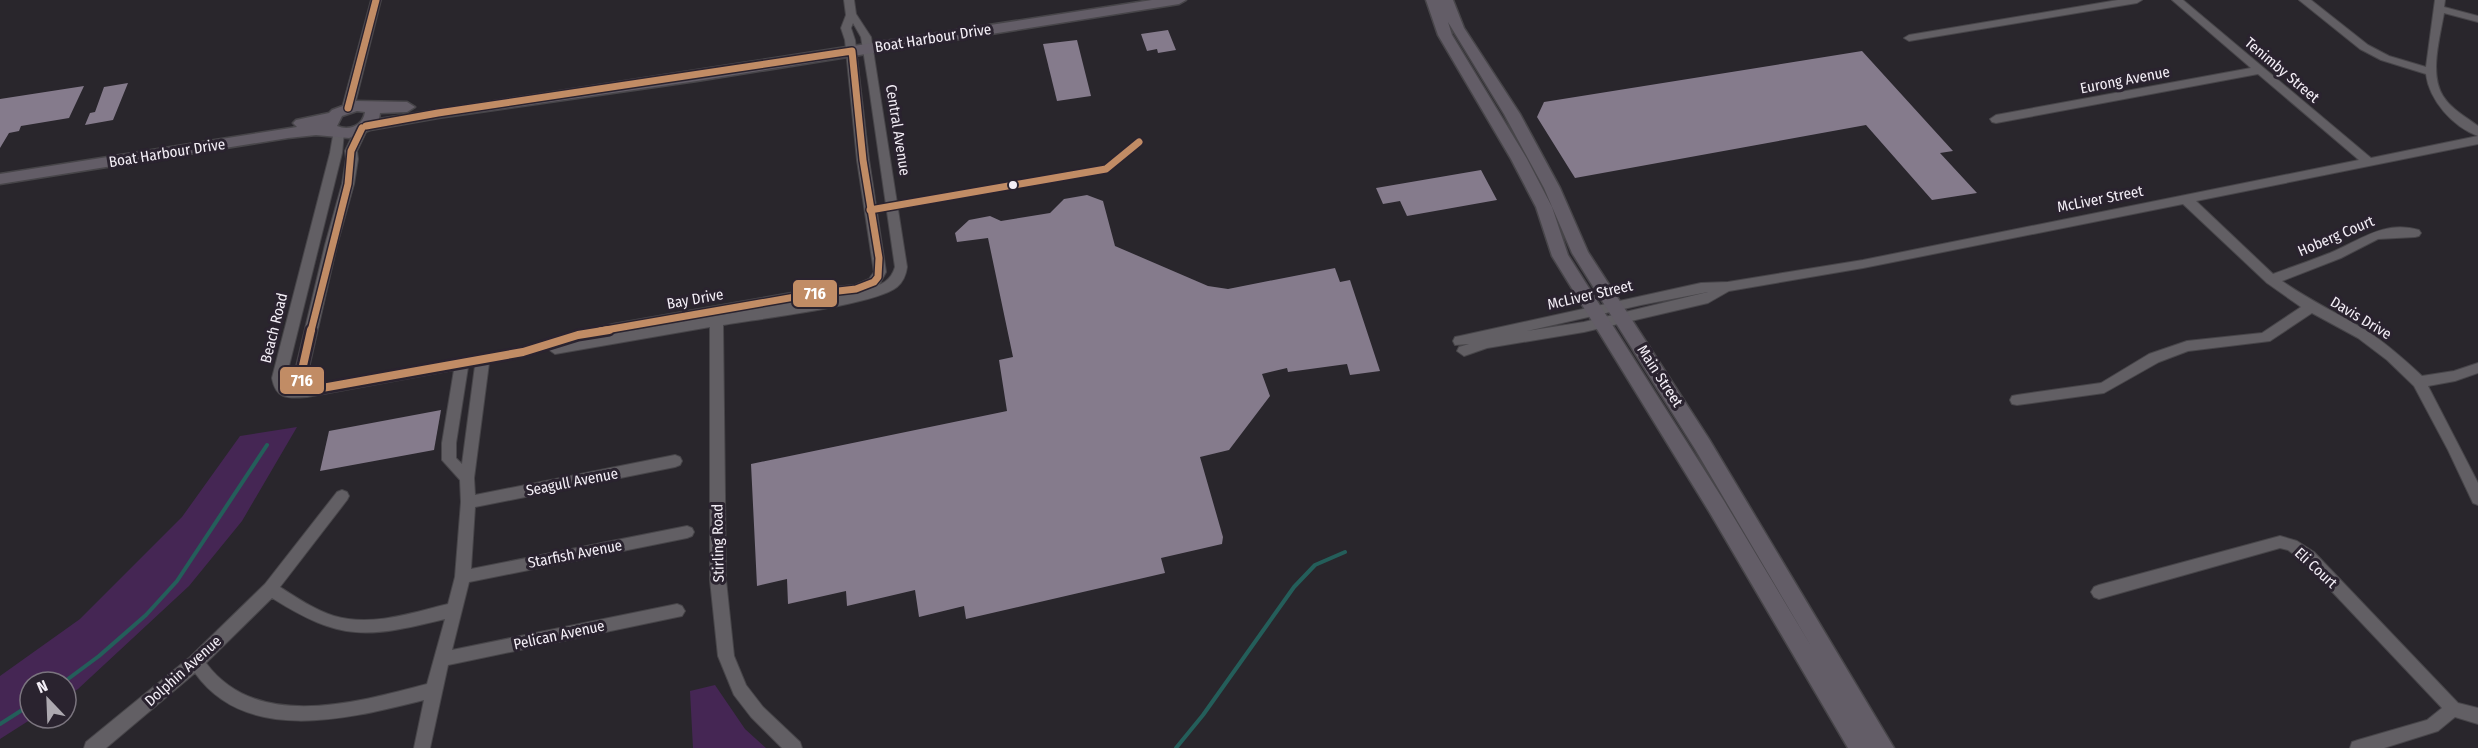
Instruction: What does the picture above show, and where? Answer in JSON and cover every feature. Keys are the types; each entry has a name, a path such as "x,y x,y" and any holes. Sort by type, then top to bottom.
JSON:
{"main road":[{"name":"Boat Harbour Drive","path":"867,43 1026,13 1116,0"},
{"name":"Boat Harbour Drive","path":"348,108 391,109 417,106 1179,0"},
{"name":"Main Street","path":"1433,0 1444,35 1519,159 1544,207 1560,256 1717,507 1860,748"},
{"name":"Main Street","path":"1446,0 1457,28 1512,114 1552,188 1580,253 1702,444 1883,748"},
{"path":"1026,13 1049,14 1086,9 1102,12"},
{"name":"Boat Harbour Drive","path":"0,168 335,127 350,132 364,127 438,113 697,76 851,45"},
{"path":"335,127 348,108"},
{"path":"364,127 374,116 370,108"},
{"name":"Boat Harbour Drive","path":"0,179 335,127"}],"street":[{"path":"348,108 376,0"},
{"path":"849,0 851,15 846,28 851,45 863,164 879,258 877,286"},
{"path":"1910,38 2137,0"},
{"name":"Tenimby Street","path":"2177,0 2368,162"},
{"path":"2304,0 2364,47 2385,58 2432,72"},
{"path":"2478,19 2440,4 2432,72 2433,86 2441,102 2478,132"},
{"path":"851,15 856,19 867,43"},
{"name":"Central Avenue","path":"867,43 902,267 901,274 892,285 877,286"},
{"name":"Eurong Avenue","path":"1996,119 2259,70"},
{"name":"Beach Road","path":"322,388 290,393 281,388 279,378 336,153 335,127"},
{"path":"322,388 306,384 300,379 331,245 352,167 351,151 364,127"},
{"name":"McLiver Street","path":"1462,346 1486,343 1618,312 1708,298 1728,287 1863,264 2478,140"},
{"path":"327,188 348,184"},
{"name":"Davis Drive","path":"2185,198 2271,280 2311,307 2363,335 2392,356 2419,382 2455,449 2478,500"},
{"name":"Hoberg Court","path":"2271,280 2344,252 2375,235 2389,232 2415,233"},
{"name":"Bay Drive","path":"322,388 462,362 549,350 716,317 861,296 877,286"},
{"path":"2017,400 2104,388 2154,358 2187,346 2265,338 2311,307"},
{"name":"Stirling Road","path":"716,317 718,579 726,657 740,690 757,712 794,748"},
{"path":"422,748 434,690 463,577 468,502 467,478 483,359"},
{"path":"462,362 449,443 450,460 467,478"},
{"path":"2419,382 2455,376 2478,368"},
{"name":"Seagull Avenue","path":"468,502 675,461"},
{"name":"Dolphin Avenue","path":"92,748 196,662 270,589 342,496"},
{"name":"Starfish Avenue","path":"463,577 687,532"},
{"name":"Eli Court","path":"2099,592 2280,542 2292,545 2309,557 2453,709"},
{"path":"270,589 333,622 351,626 396,623 456,609"},
{"name":"Pelican Avenue","path":"442,659 677,611"},
{"path":"196,662 215,686 242,702 266,711 298,713 349,710 434,690"},
{"path":"2358,748 2432,726 2453,709 2478,716"}],"shaded area":[{"path":"297,427 242,521 189,586 78,689 78,670 18,670 18,728 0,739 0,676 80,619 182,517 240,436"},
{"path":"715,685 745,729 766,748 693,748 690,691"}],"building":[{"path":"1168,30 1176,50 1158,53 1157,49 1147,51 1141,34"},
{"path":"1077,40 1091,96 1057,101 1043,44"},
{"path":"1862,51 1953,151 1940,153 1977,193 1932,200 1866,125 1575,178 1537,117 1544,102"},
{"path":"128,83 113,120 85,125 90,113 95,112 104,87"},
{"path":"84,86 69,118 21,126 19,131 9,133 0,148 0,99"},
{"path":"1481,170 1497,200 1407,216 1400,201 1383,204 1376,188"},
{"path":"1087,195 1103,201 1115,246 1208,286 1228,289 1335,268 1340,282 1350,280 1380,371 1350,375 1347,364 1288,372 1287,368 1262,374 1270,396 1229,450 1200,457 1223,537 1222,544 1161,558 1165,573 966,619 964,606 919,617 915,590 847,606 846,591 788,604 787,579 757,586 751,464 1007,411 999,360 1013,357 988,238 957,242 955,233 969,220 990,216 1001,221 1050,213 1064,199"},
{"path":"441,410 434,450 320,471 329,431"}],"waterway":[{"path":"78,672 146,615 177,581 267,445"},
{"path":"1176,748 1203,715 1294,587 1315,565 1345,552"},
{"path":"0,724 18,713"}],"transit line":[{"name":"716","path":"348,108 376,0"},
{"name":"716","path":"362,128 351,151 348,184 331,245 300,379 306,384 322,388 523,352 578,335 812,294 856,289 874,282 878,277 879,258 863,160 852,51 438,113 366,126"},
{"name":"716","path":"870,210 1106,169 1139,142"}]}
